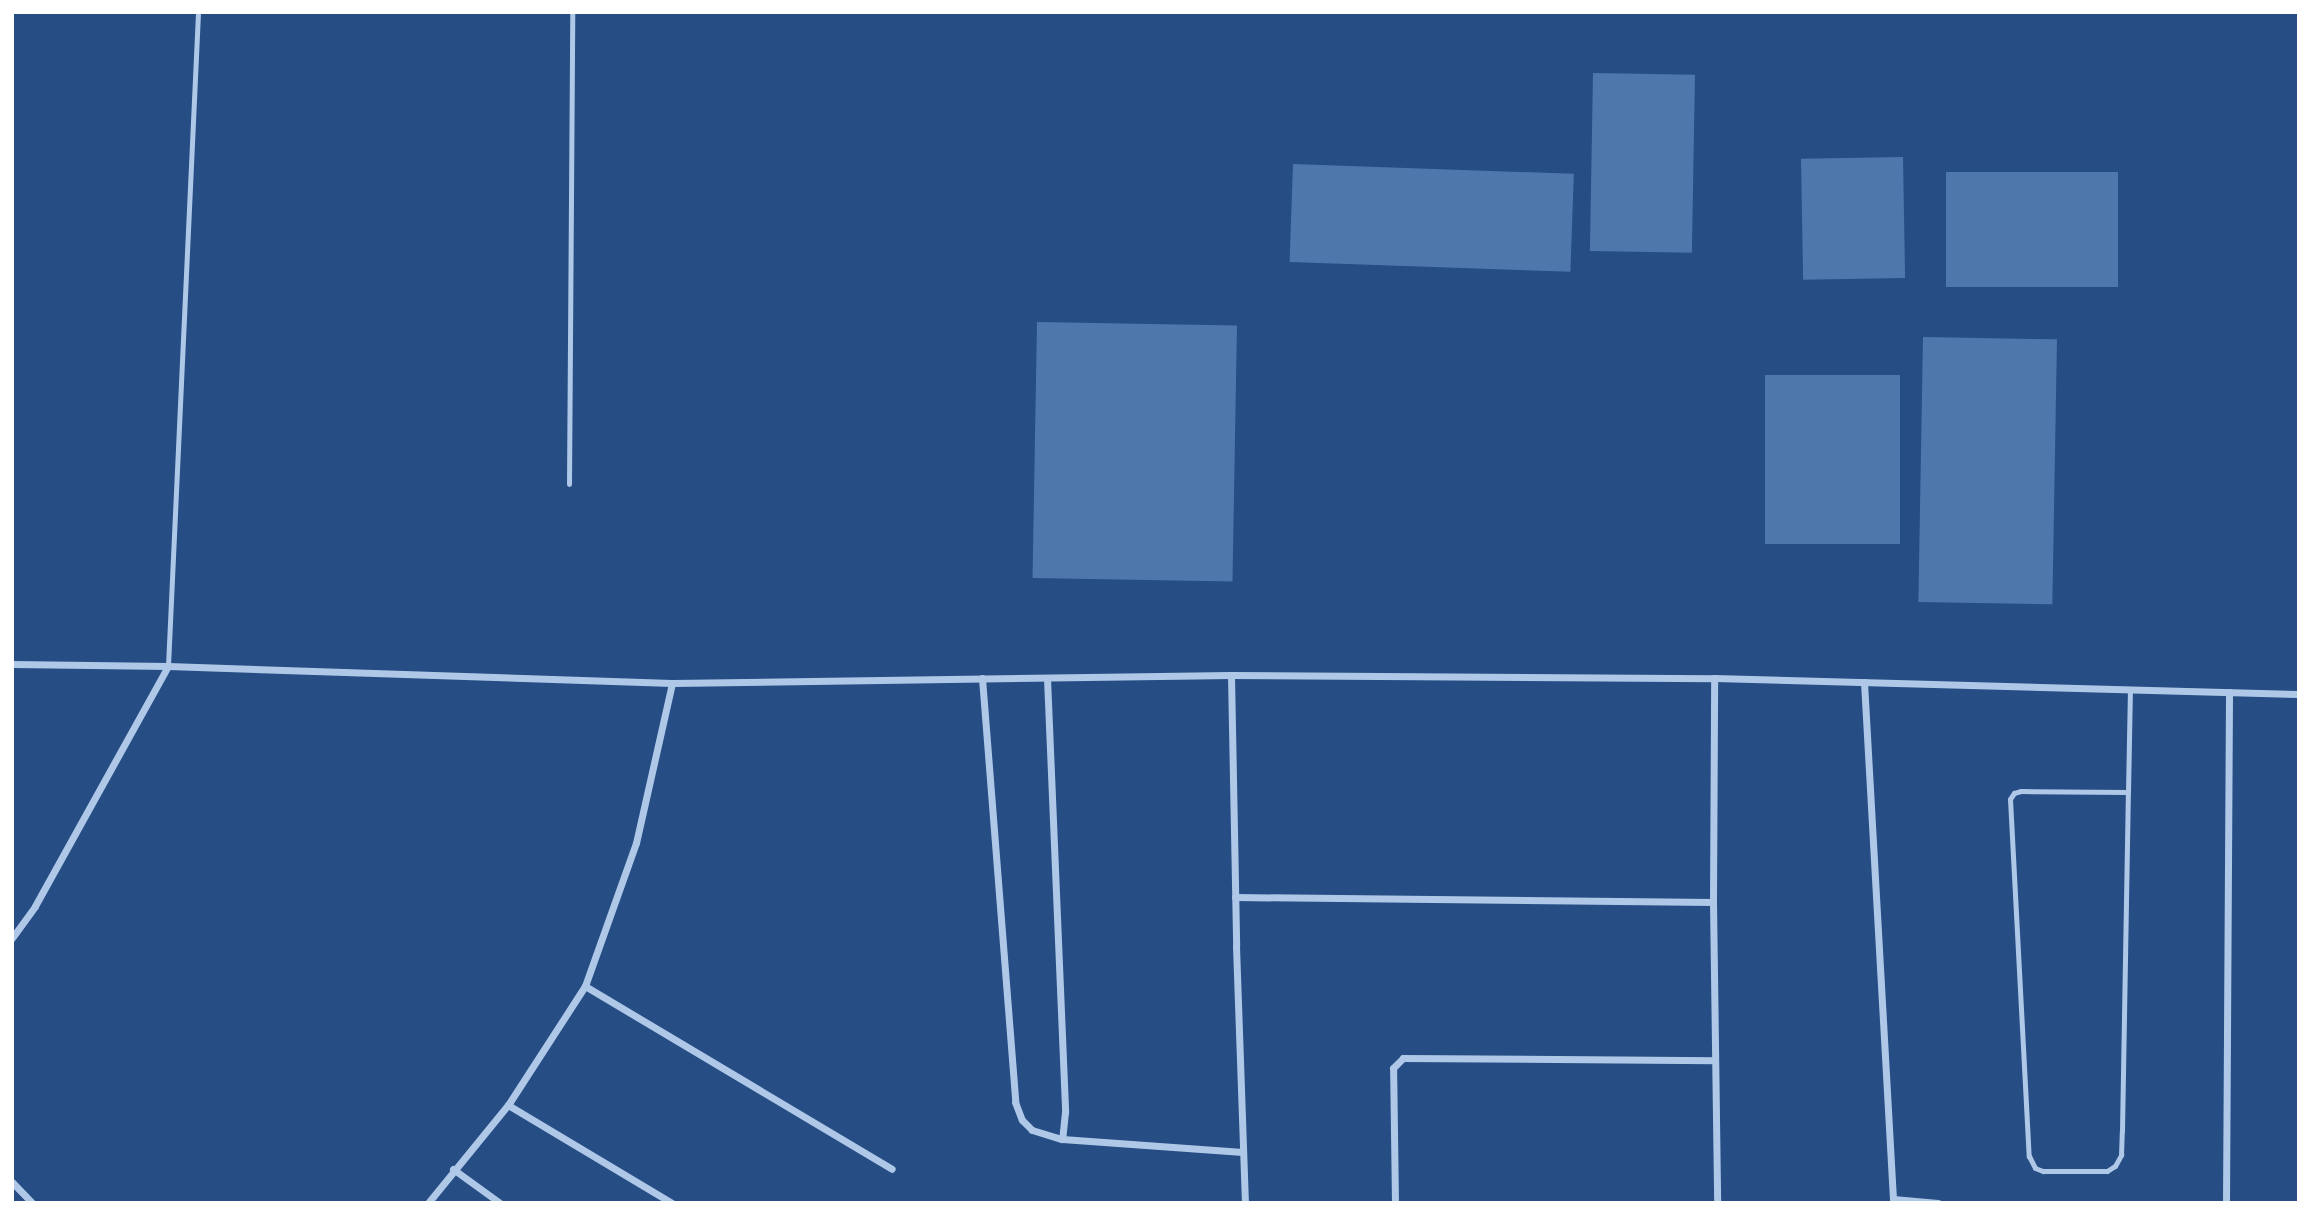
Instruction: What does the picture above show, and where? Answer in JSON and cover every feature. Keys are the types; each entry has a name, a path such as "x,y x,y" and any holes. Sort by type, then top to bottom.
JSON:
{"street":[{"path":"12,664 169,666 672,683 1231,675 1714,678 2299,694"},
{"path":"12,938 35,906 169,666"},
{"path":"1231,675 1245,1203"},
{"path":"982,678 1015,1102 1022,1120 1032,1130 1062,1139 1243,1152"},
{"path":"1047,678 1065,1112 1062,1139"},
{"path":"1714,678 1713,902 1717,1203"},
{"path":"1864,682 1893,1201 1938,1203"},
{"path":"428,1203 453,1169 508,1105 585,986 636,843 672,683"},
{"path":"2226,1203 2230,692"},
{"path":"1235,897 1713,902"},
{"path":"585,986 892,1170"},
{"path":"1395,1203 1393,1068 1403,1058 1715,1060"},
{"path":"508,1105 672,1203"},
{"path":"453,1169 500,1203"},
{"path":"12,1182 32,1203"}],"lane":[{"path":"169,666 198,12"},
{"path":"569,484 572,12"},
{"path":"2128,792 2021,791 2014,793 2010,799 2029,1156 2035,1168 2043,1171 2107,1171 2115,1166 2121,1155 2130,689"}],"building":[{"path":"1593,73 1695,75 1692,253 1590,251"},
{"path":"1903,157 1905,278 1803,280 1801,159"},
{"path":"1293,164 1574,174 1570,272 1290,262"},
{"path":"1946,172 2118,172 2118,287 1946,287"},
{"path":"1037,322 1237,325 1233,581 1033,578"},
{"path":"1923,337 2057,339 2052,604 1918,602"},
{"path":"1765,375 1900,375 1900,544 1765,544"}]}
